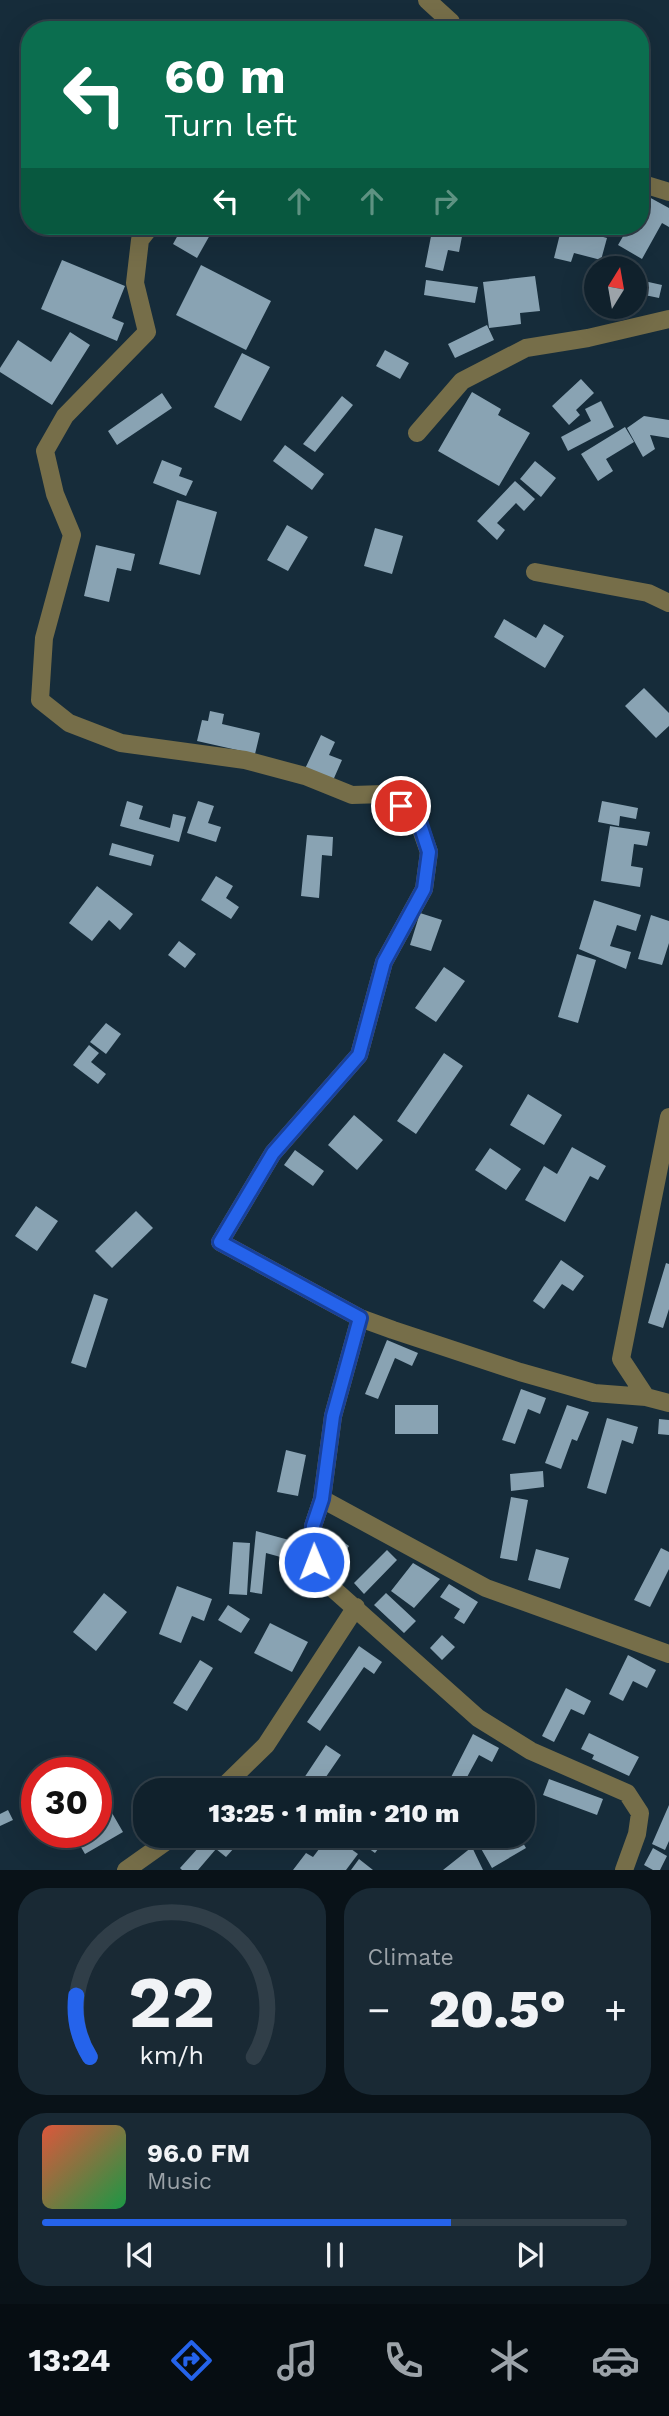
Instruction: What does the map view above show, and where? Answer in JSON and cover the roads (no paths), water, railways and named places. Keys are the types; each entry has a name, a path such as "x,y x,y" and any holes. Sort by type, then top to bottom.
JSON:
{"street":[{"path":"427,0 451,21"},
{"path":"649,186 669,192"},
{"path":"144,235 140,240 135,283 148,332 65,416 45,451 55,494 72,535 44,638 40,701 69,723 121,743 245,760 305,776 352,795 385,794 418,818 429,852 424,889 384,962 359,1055 273,1153 220,1242 360,1318 594,1394 646,1397 669,1402"},
{"path":"417,433 462,381 526,348 588,338 669,319"},
{"path":"535,572 648,593 669,603"},
{"path":"646,1397 621,1359 669,1117"},
{"path":"360,1318 333,1416 322,1499 313,1526 314,1562 330,1586 478,1718 531,1751 627,1793 640,1813 637,1834 624,1870"},
{"path":"322,1499 486,1588 669,1654"},
{"path":"232,1778 266,1745 356,1608"},
{"path":"126,1870 157,1848"}]}
